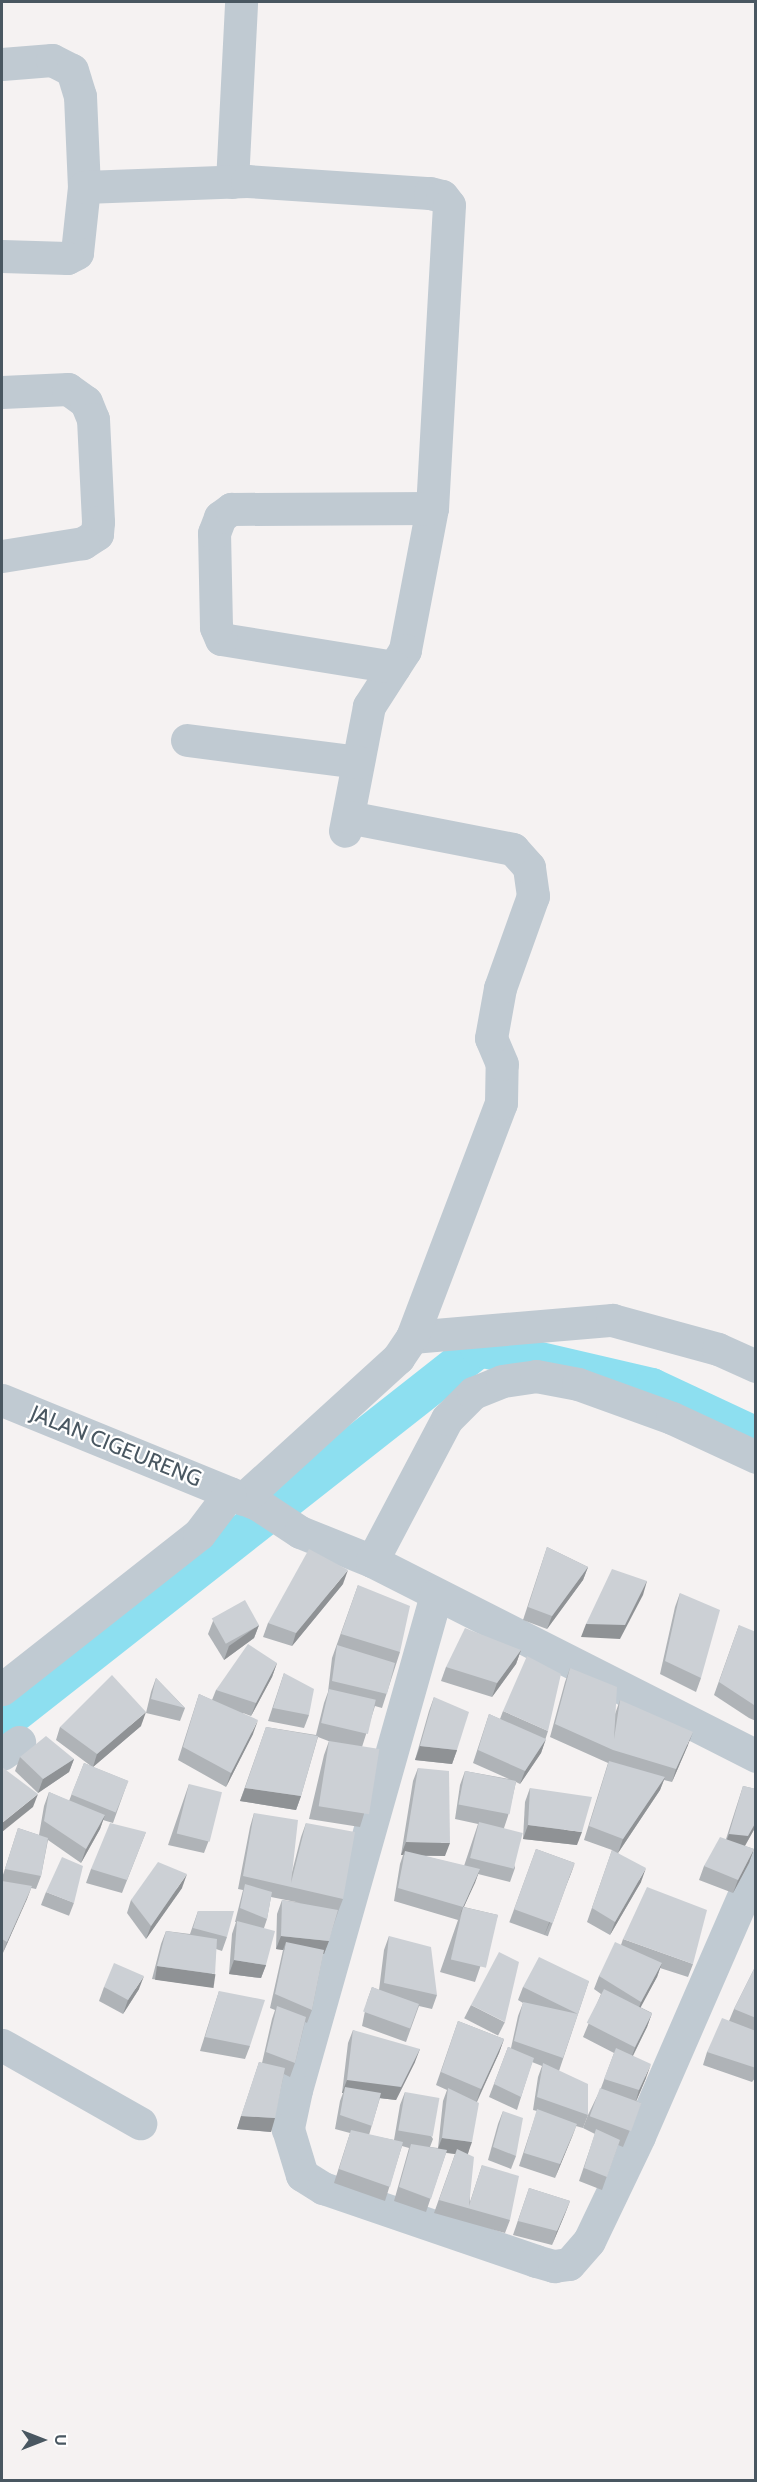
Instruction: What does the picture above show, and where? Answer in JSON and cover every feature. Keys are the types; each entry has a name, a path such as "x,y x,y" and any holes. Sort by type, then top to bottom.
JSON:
{"street":[{"path":"232,182 241,2"},
{"path":"2,64 52,60 72,70 80,96 84,187 76,253 67,258 2,256"},
{"path":"2,1689 244,1499 398,1359 412,1337 501,1103 502,1064 491,1038 500,988 533,896 529,867 513,849 347,824 369,706 405,650 432,508 449,205 442,196 430,193 232,182 84,187"},
{"path":"2,392 68,389 86,402 93,419 98,522 97,534 83,543 2,556"},
{"path":"394,667 221,639 216,627 214,533 220,518 231,509 432,508"},
{"path":"186,740 358,762"},
{"path":"412,1337 612,1320 718,1349 756,1366"},
{"path":"372,1561 447,1419 473,1393 502,1381 536,1376 578,1384 672,1418 756,1457"},
{"name":"JALAN CIGEURENG","path":"2,1400 244,1499 300,1532 372,1561 756,1756"},
{"path":"436,1595 296,2090 288,2129 302,2175 323,2188 536,2261 554,2266 569,2264 589,2241 639,2136 756,1867"},
{"path":"2,2045 140,2123"}],"building":[{"path":"547,1547 588,1567 552,1616 528,1607"},
{"path":"309,1549 348,1570 296,1633 268,1623"},
{"path":"612,1569 647,1581 625,1625 586,1624"},
{"path":"358,1585 410,1606 400,1652 341,1634"},
{"path":"680,1593 720,1610 701,1678 665,1661"},
{"path":"245,1600 259,1625 226,1644 212,1618"},
{"path":"739,1625 756,1632 756,1700 754,1705 719,1682"},
{"path":"465,1628 521,1650 497,1683 446,1667"},
{"path":"248,1644 277,1663 256,1703 216,1690"},
{"path":"337,1645 395,1663 387,1694 332,1681"},
{"path":"527,1656 561,1674 548,1731 503,1711"},
{"path":"570,1668 617,1687 614,1739 620,1700 693,1732 676,1769 613,1750 555,1724"},
{"path":"284,1673 314,1689 309,1715 273,1708"},
{"path":"112,1675 146,1712 97,1754 60,1727"},
{"path":"156,1678 185,1708 151,1699"},
{"path":"329,1689 376,1700 368,1734 321,1723"},
{"path":"199,1694 258,1720 231,1773 183,1747"},
{"path":"434,1697 469,1712 457,1750 420,1746"},
{"path":"489,1714 546,1739 525,1771 478,1750"},
{"path":"266,1727 318,1736 301,1796 245,1788"},
{"path":"46,1736 74,1759 43,1779 20,1757"},
{"path":"329,1741 379,1749 369,1814 319,1806"},
{"path":"609,1761 665,1777 623,1839 589,1826"},
{"path":"84,1763 129,1781 116,1813 71,1795"},
{"path":"2,1767 38,1794 2,1823"},
{"path":"418,1768 449,1771 450,1843 406,1842"},
{"path":"465,1771 516,1781 510,1814 459,1804"},
{"path":"189,1784 222,1792 210,1842 177,1833"},
{"path":"743,1786 756,1789 756,1822 748,1836 729,1834"},
{"path":"530,1788 592,1797 582,1832 528,1825"},
{"path":"49,1792 105,1815 86,1849 44,1821"},
{"path":"254,1813 298,1820 291,1883 306,1823 355,1832 343,1899 243,1876"},
{"path":"479,1822 523,1833 514,1869 470,1858"},
{"path":"110,1823 146,1832 127,1880 91,1869"},
{"path":"18,1828 48,1838 41,1876 5,1869"},
{"path":"720,1837 754,1849 738,1880 704,1866"},
{"path":"536,1849 575,1863 553,1923 514,1909"},
{"path":"612,1850 646,1868 615,1922 592,1908"},
{"path":"405,1851 480,1869 463,1907 398,1888"},
{"path":"62,1857 83,1866 74,1903 46,1892"},
{"path":"158,1862 187,1874 151,1926 131,1900"},
{"path":"2,1881 32,1886 7,1942 2,1939"},
{"path":"245,1884 272,1892 267,1919 240,1908"},
{"path":"647,1887 707,1910 693,1964 623,1939"},
{"path":"282,1900 338,1910 329,1941 281,1936"},
{"path":"463,1907 498,1915 486,1968 451,1960"},
{"path":"198,1911 234,1911 227,1937 193,1928"},
{"path":"237,1921 275,1931 266,1965 234,1960"},
{"path":"166,1931 217,1939 215,1974 157,1966"},
{"path":"389,1936 431,1947 437,1995 384,1983"},
{"path":"286,1942 324,1950 312,2010 275,1994"},
{"path":"615,1942 662,1963 641,2002 599,1976"},
{"path":"499,1952 519,1962 505,2022 471,2005"},
{"path":"539,1957 589,1981 578,2014 523,1987"},
{"path":"114,1963 144,1976 128,2000 104,1987"},
{"path":"756,1965 756,2018 734,2009"},
{"path":"372,1987 419,2004 410,2029 363,2011"},
{"path":"604,1989 652,2014 635,2047 587,2023"},
{"path":"219,1991 265,2000 250,2046 205,2037"},
{"path":"523,2002 578,2014 563,2058 514,2041"},
{"path":"277,2006 306,2017 295,2063 266,2052"},
{"path":"722,2018 756,2031 756,2068 707,2052"},
{"path":"458,2021 504,2039 481,2089 441,2072"},
{"path":"353,2030 420,2049 401,2087 347,2080"},
{"path":"508,2047 534,2058 521,2097 494,2084"},
{"path":"616,2048 651,2064 639,2090 604,2079"},
{"path":"259,2062 285,2068 275,2118 241,2116"},
{"path":"543,2063 588,2084 588,2115 537,2097"},
{"path":"345,2087 381,2093 372,2126 340,2115"},
{"path":"448,2088 479,2103 472,2142 442,2138"},
{"path":"600,2088 641,2103 631,2131 590,2116"},
{"path":"405,2092 439,2098 433,2136 398,2130"},
{"path":"537,2109 577,2124 560,2164 524,2153"},
{"path":"503,2111 523,2118 516,2156 493,2147"},
{"path":"596,2129 620,2140 607,2177 584,2168"},
{"path":"351,2130 403,2142 390,2187 339,2169"},
{"path":"411,2144 447,2150 431,2199 399,2187"},
{"path":"457,2149 474,2157 469,2206 482,2165 519,2176 510,2220 439,2200"},
{"path":"529,2188 570,2201 557,2231 518,2221"}],"waterway":[{"path":"2,1722 479,1347 651,1387 756,1436"}]}
